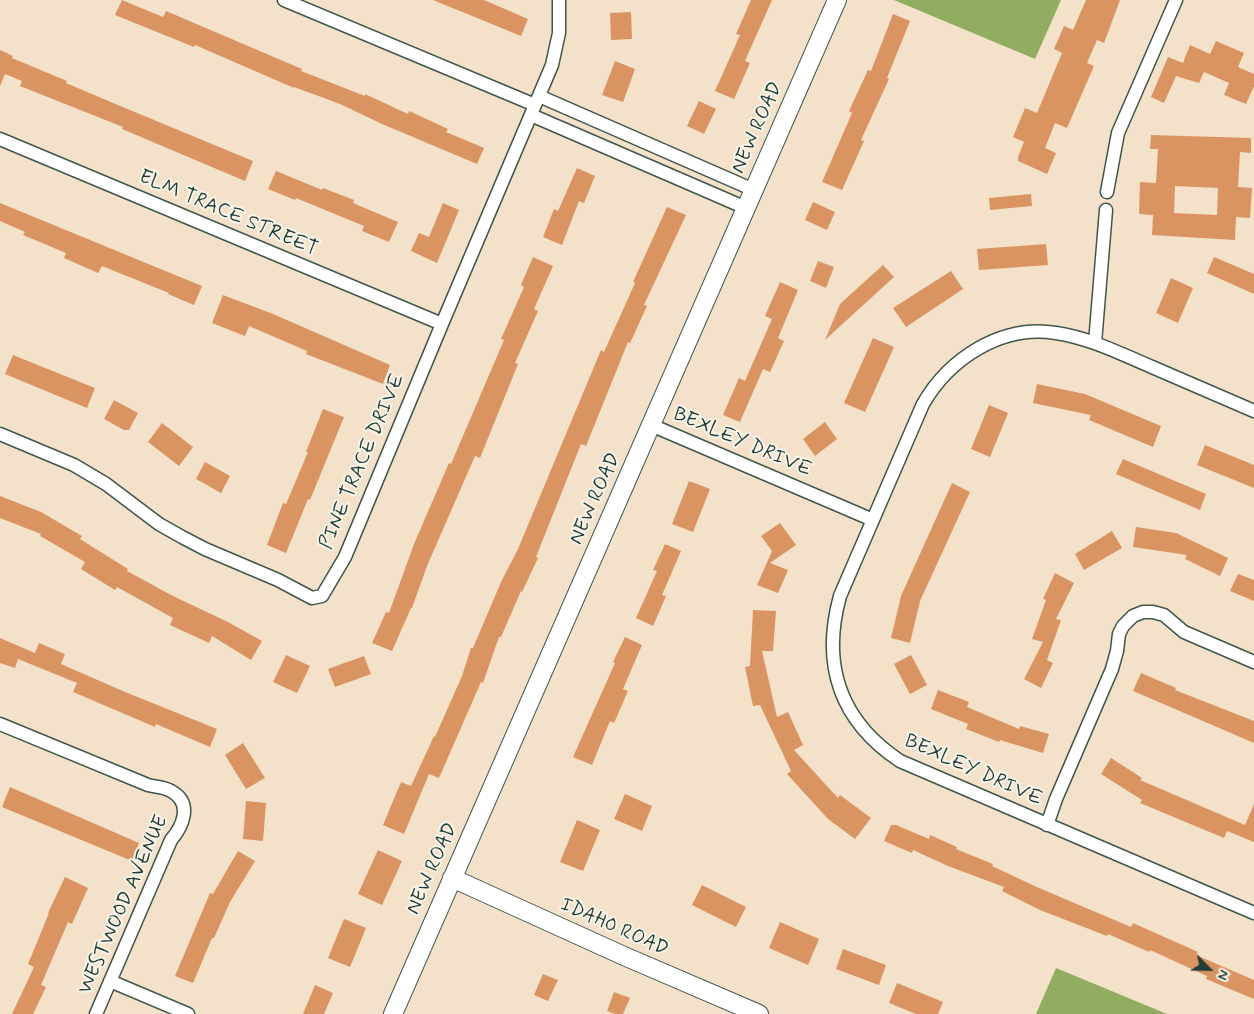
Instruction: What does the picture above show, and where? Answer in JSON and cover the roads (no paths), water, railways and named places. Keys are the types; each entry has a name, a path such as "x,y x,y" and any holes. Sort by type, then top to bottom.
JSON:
{"street":[{"path":"284,0 535,105 754,190"},
{"name":"PINE TRACE DRIVE","path":"0,434 74,465 106,484 159,524 205,549 278,580 312,598 322,596 345,557 552,65 557,47 560,20 558,0"},
{"name":"NEW ROAD","path":"392,1014 837,0"},
{"path":"1107,192 1118,133 1176,0"},
{"path":"535,105 746,208"},
{"name":"ELM TRACE STREET","path":"0,139 442,324"},
{"path":"1095,343 1106,210"},
{"path":"873,520 923,404 937,382 958,362 974,351 1008,337 1026,333 1055,333 1095,343 1254,411"},
{"name":"BEXLEY DRIVE","path":"651,425 873,520 840,596 833,629 832,652 835,673 842,696 851,712 872,740 900,761 1254,913"},
{"path":"1047,825 1112,669 1119,634 1129,619 1143,612 1164,615 1184,632 1254,662"},
{"name":"WESTWOOD AVENUE","path":"0,724 148,785 170,790 178,796 184,810 183,823 180,830 172,840 96,1014"},
{"name":"IDAHO ROAD","path":"452,878 606,948 759,1014"},
{"path":"110,981 188,1014"}]}
